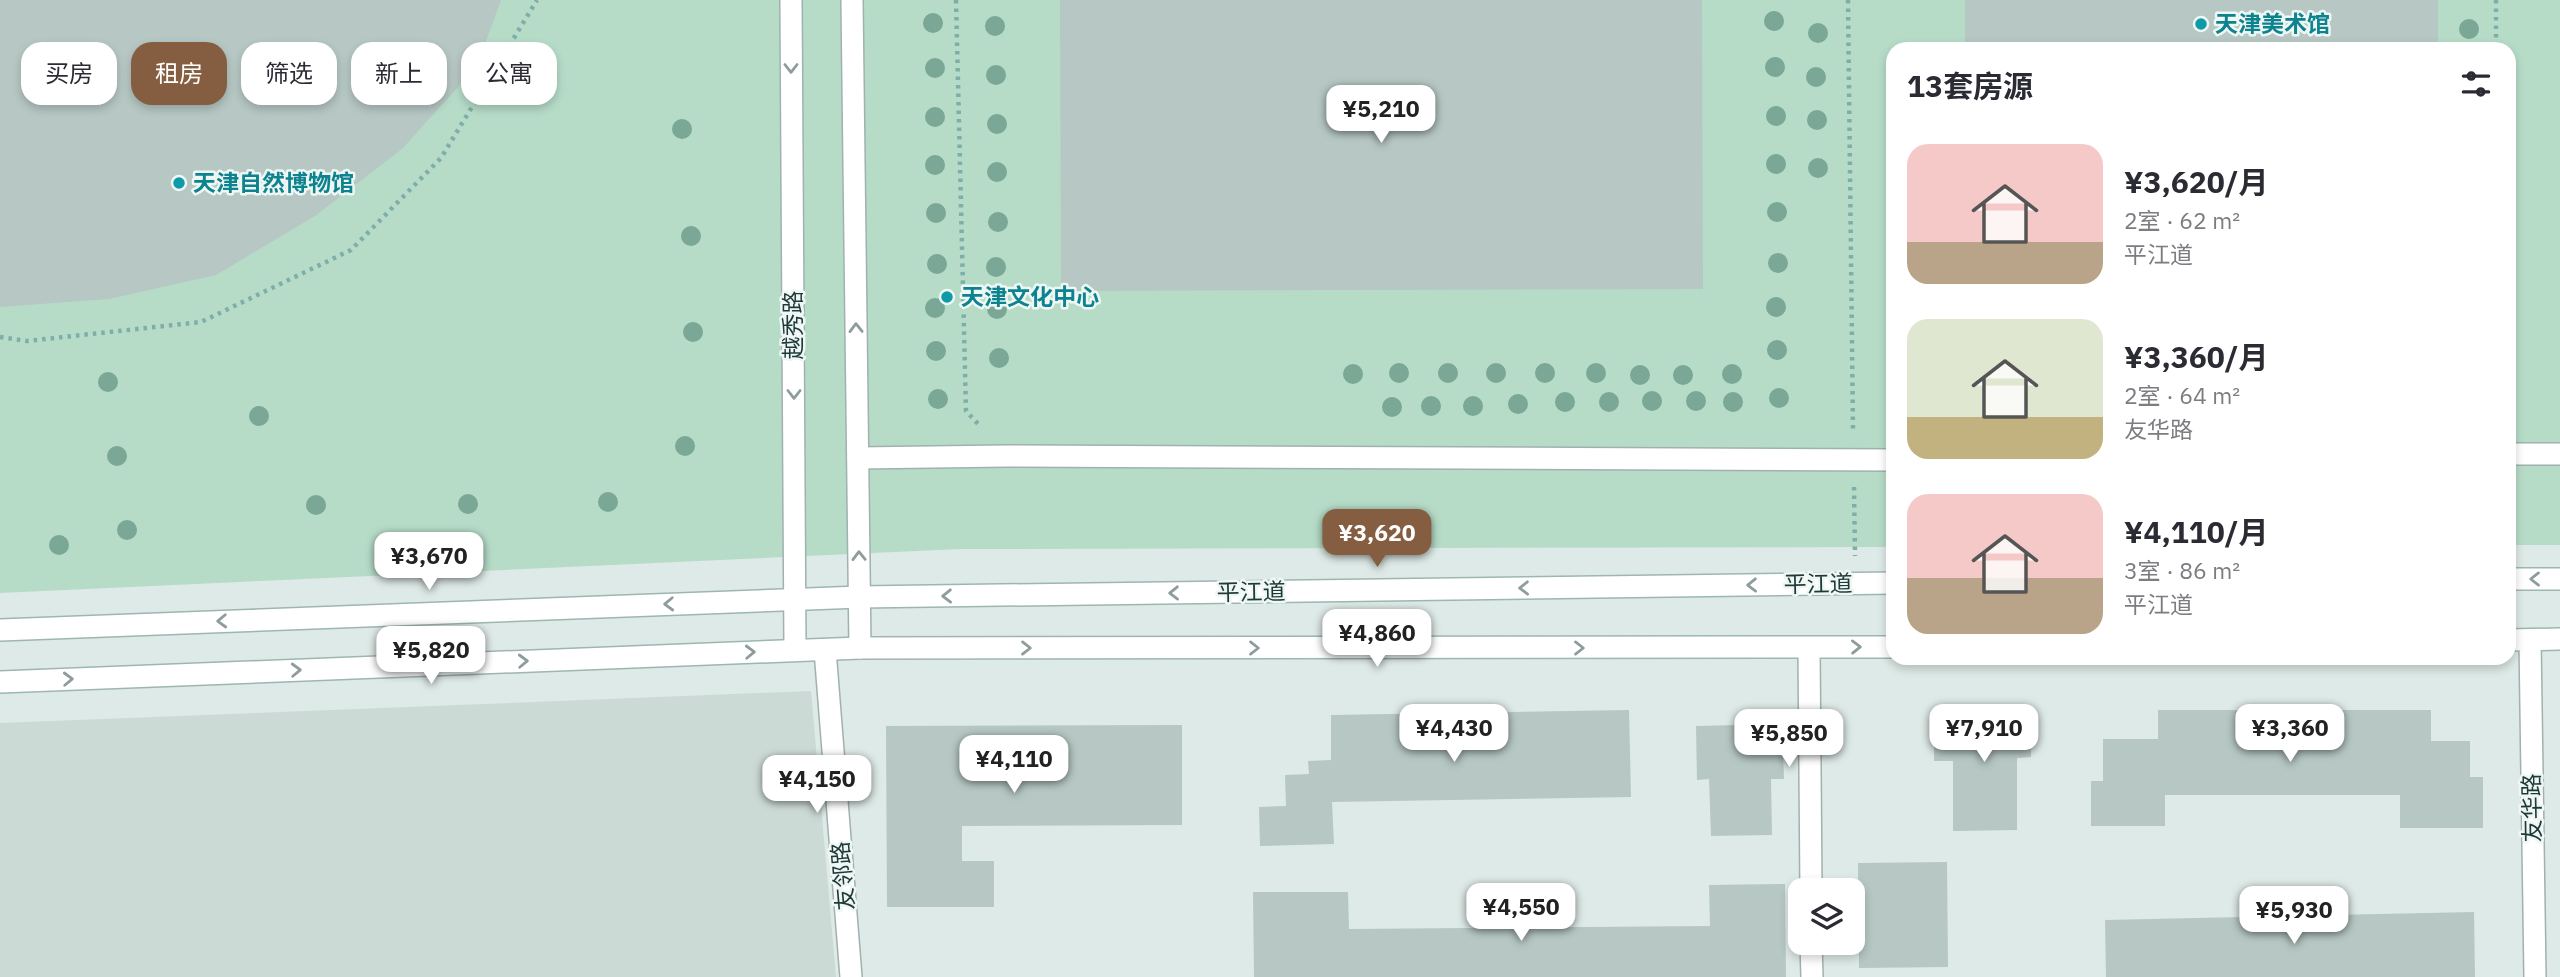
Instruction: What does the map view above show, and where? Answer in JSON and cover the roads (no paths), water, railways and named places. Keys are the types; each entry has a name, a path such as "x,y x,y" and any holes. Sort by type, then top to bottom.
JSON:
{"main road":[{"name":"越秀路","path":"791,0 795,650"},
{"path":"852,0 860,648"},
{"path":"2516,454 2560,454"},
{"path":"858,458 1006,456 1886,460"},
{"path":"2516,579 2560,579"},
{"name":"平江道","path":"0,630 860,597 1886,583"},
{"path":"2520,640 2560,639"},
{"name":"友华路","path":"2520,640 2535,977"},
{"path":"0,682 860,648 1886,647"},
{"path":"1809,648 1811,878"},
{"name":"友邻路","path":"825,650 851,977"},
{"path":"1811,955 1812,977"}],"place":[{"name":"天津美术馆","path":"2201,24"},
{"name":"天津自然博物馆","path":"179,183"},
{"name":"天津文化中心","path":"947,297"}]}
